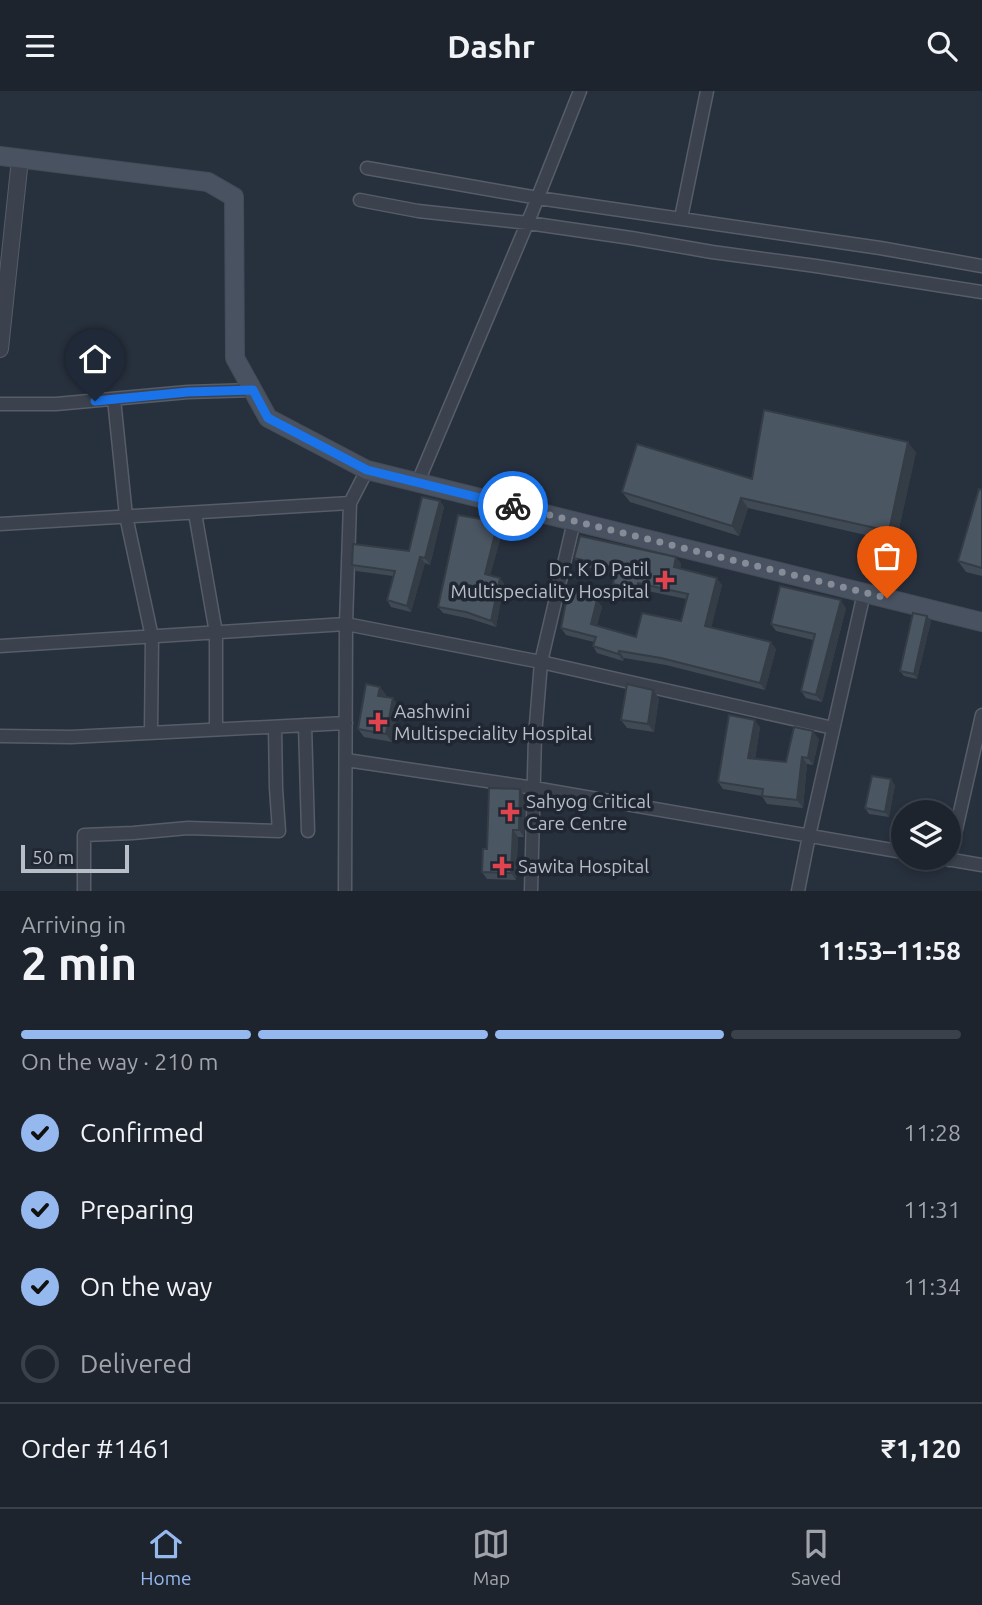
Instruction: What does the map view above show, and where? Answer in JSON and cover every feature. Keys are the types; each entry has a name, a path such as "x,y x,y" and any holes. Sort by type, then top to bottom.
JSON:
{"main road":[{"path":"0,156 208,182 234,197 235,358 268,418 367,470 982,622"}],"street":[{"path":"418,482 538,198 580,91"},
{"path":"681,218 707,91"},
{"path":"0,349 20,159"},
{"path":"367,167 538,198 880,248 982,266"},
{"path":"359,200 418,211 527,223 982,292"},
{"path":"0,404 56,404 188,392 253,390"},
{"path":"114,399 125,516 152,637 151,731"},
{"path":"345,891 346,624 350,503 367,470"},
{"path":"0,524 350,503"},
{"path":"195,513 216,633 216,729"},
{"path":"531,891 535,736 541,661 574,521"},
{"path":"798,891 863,593"},
{"path":"0,646 346,624 541,661 833,729"},
{"path":"961,807 982,715"},
{"path":"0,736 72,737 346,723"},
{"path":"305,725 308,831"},
{"path":"84,891 84,835 188,828 279,831 275,727"},
{"path":"346,760 534,788 891,850"},
{"path":"961,862 982,866"}],"building":[{"path":"764,410 908,442 889,531 741,498 732,526 622,492 637,444 752,479"},
{"path":"979,489 982,490 982,568 958,561"},
{"path":"422,497 440,501 425,558 420,557 407,606 387,600 395,571 352,565 353,544 409,551"},
{"path":"458,515 498,522 485,574 500,578 491,621 466,612 438,607"},
{"path":"580,536 676,557 674,567 717,578 705,626 771,642 760,683 661,658 619,651 618,654 593,646 596,637 561,628 568,591 597,600 591,624 636,637 642,613 681,621 688,594 638,583 637,589 613,584 616,568 574,558"},
{"path":"780,586 841,600 816,695 801,691 815,634 771,624"},
{"path":"913,613 927,616 914,674 900,671"},
{"path":"366,684 380,687 378,696 393,698 386,734 358,729"},
{"path":"627,684 653,690 648,724 621,720"},
{"path":"729,715 755,720 748,758 786,762 794,727 813,731 808,758 802,757 797,800 762,796 763,789 718,782"},
{"path":"872,776 891,779 885,812 865,808"},
{"path":"489,788 520,789 519,830 513,830 511,873 482,872 483,849 487,849"}],"way so far":[{"path":"513,506 887,598"}],"place":[{"name":"Dr. K D Patil Multispeciality Hospital","path":"665,580"},
{"name":"Aashwini Multispeciality Hospital","path":"378,722"},
{"name":"Sahyog Critical Care Centre","path":"510,812"},
{"name":"Sawita Hospital","path":"502,866"}],"route":[{"path":"95,401 188,392 253,390 268,418 367,470 513,506"}]}
